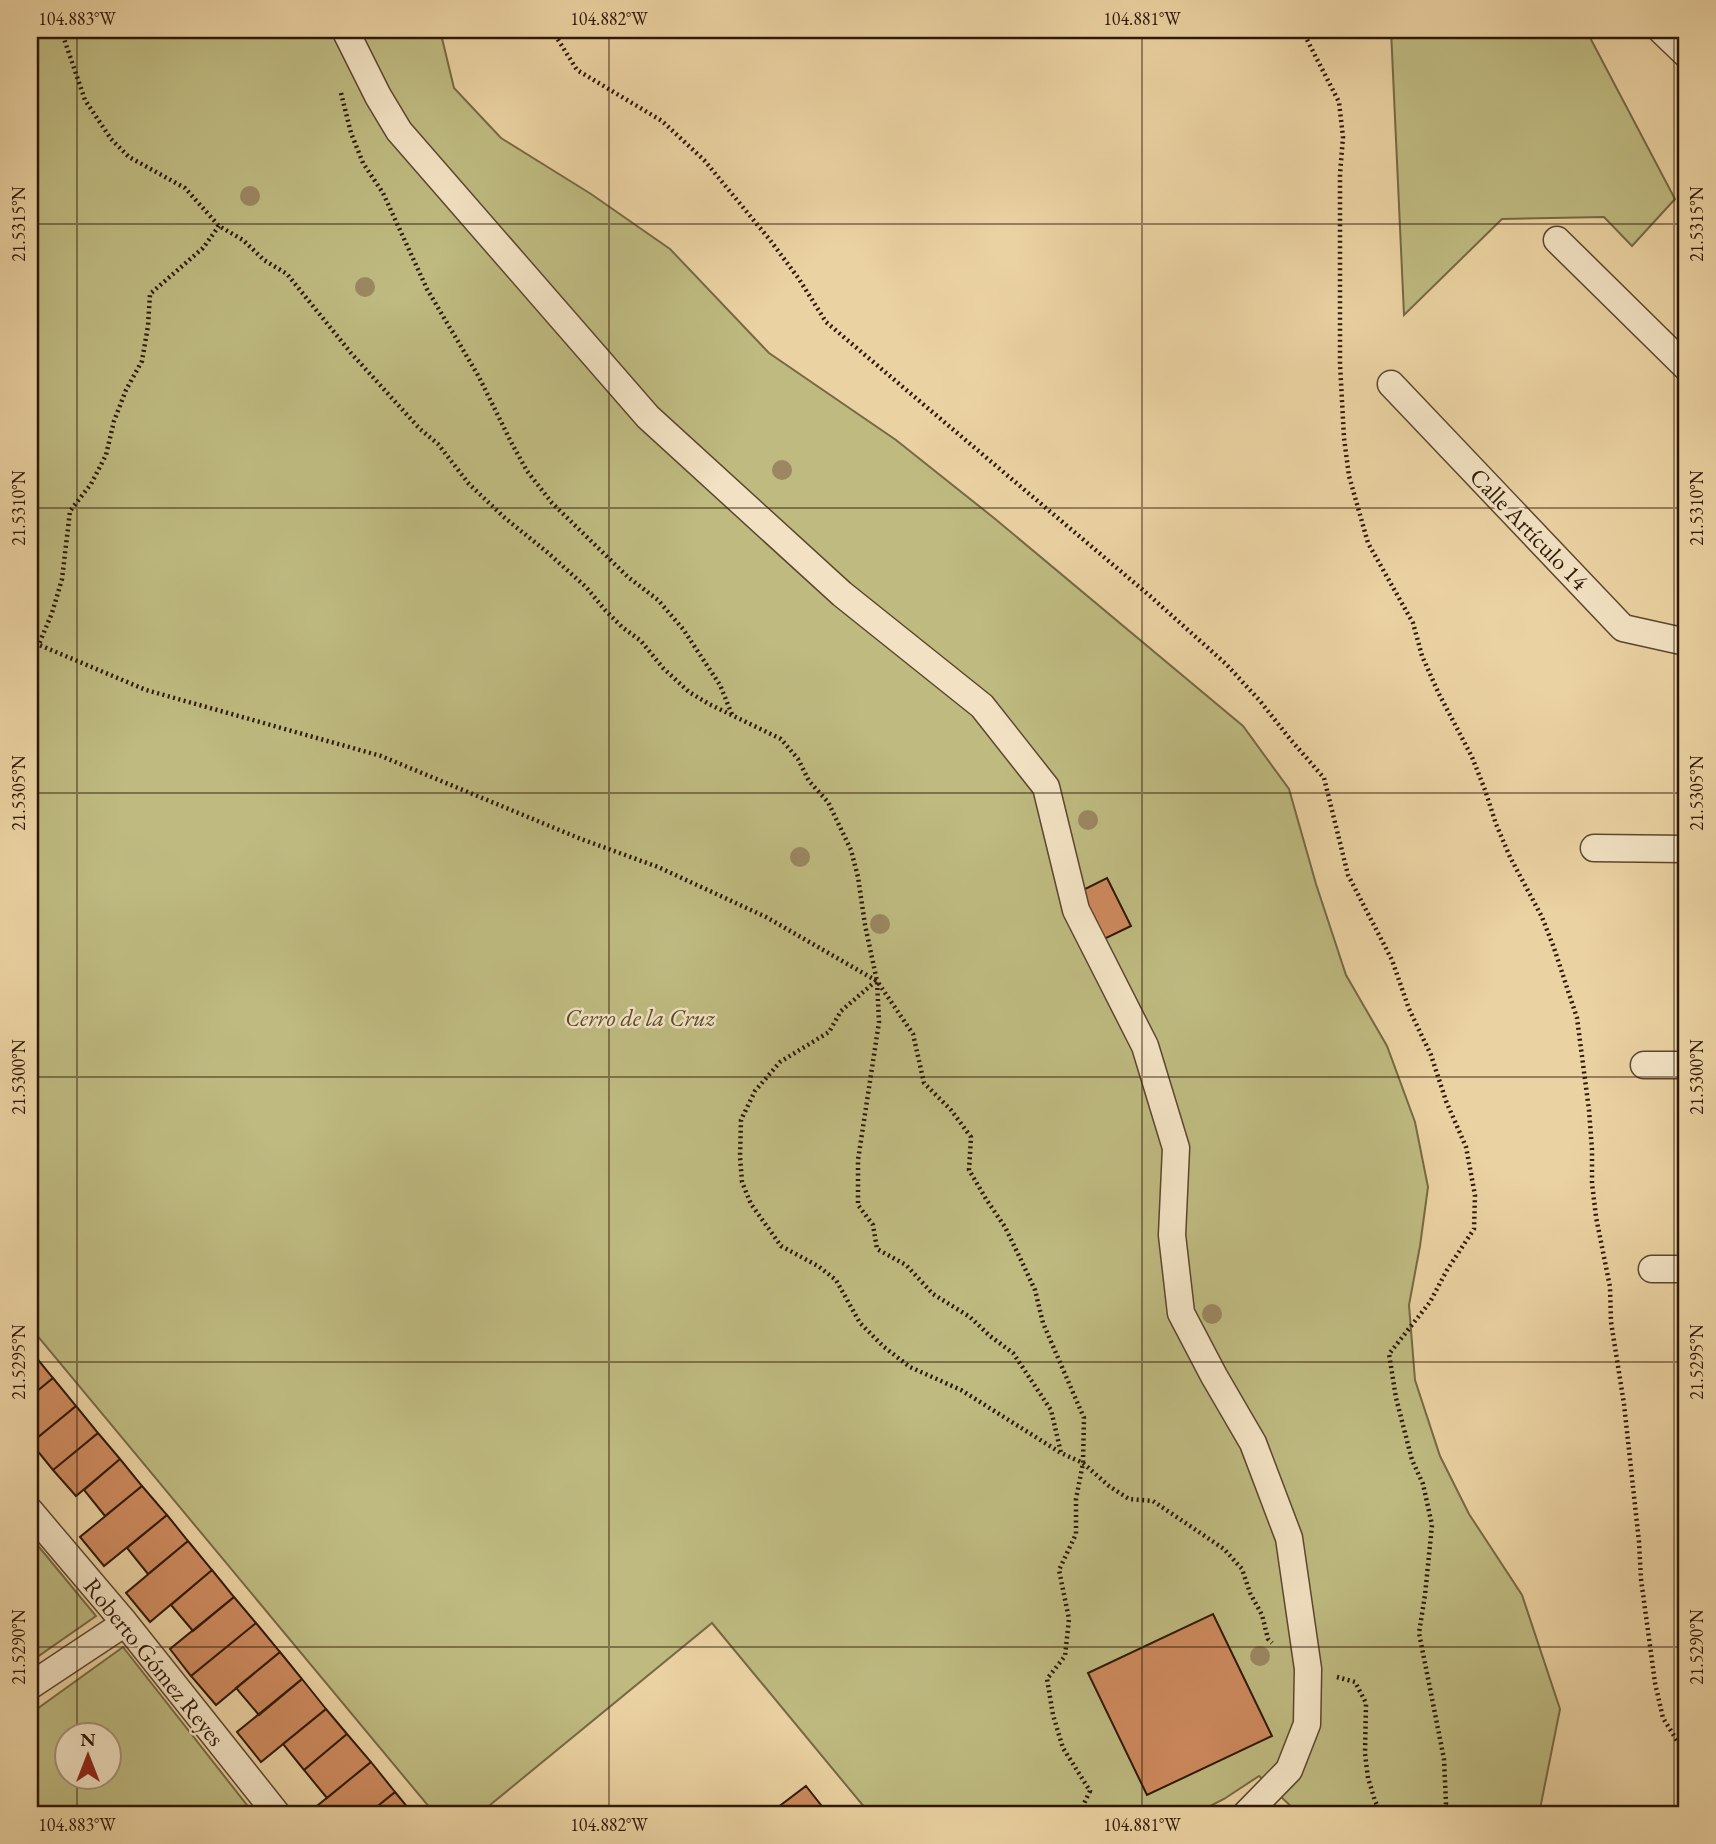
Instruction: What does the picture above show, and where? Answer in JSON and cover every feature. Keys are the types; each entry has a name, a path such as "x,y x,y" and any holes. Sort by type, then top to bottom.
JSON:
{"street":[{"path":"345,30 399,131 648,417 842,594 982,706 1046,787 1076,909 1145,1046 1176,1148 1172,1235 1181,1312 1252,1443 1289,1538 1308,1669 1307,1724 1289,1770 1246,1814"},
{"path":"1661,30 1686,54"},
{"path":"1557,240 1686,367"},
{"name":"Calle Artículo 14","path":"1391,384 1623,628 1686,642"},
{"path":"1594,848 1686,849"},
{"path":"1644,1065 1686,1065"},
{"path":"1652,1269 1686,1269"},
{"name":"Roberto Gómez Reyes","path":"30,1511 125,1623 277,1814"},
{"path":"30,1686 125,1623"}],"path":[{"path":"61,30 85,100 111,139 129,157 185,188 219,226 243,240 264,260 288,274 351,353 420,429 438,444 469,484 505,519 579,581 689,692 733,717 781,739 798,759 809,781 828,802 852,850 877,981 879,1022 858,1160 858,1205 873,1225 877,1249 906,1265 933,1294 970,1317 1013,1353 1051,1410 1061,1452"},
{"path":"552,30 577,70 662,121 704,160 770,240 826,322 1150,596 1226,664 1261,701 1324,778 1348,875 1392,960 1409,1009 1431,1055 1465,1147 1475,1195 1474,1229 1430,1302 1389,1354 1396,1398 1412,1460 1423,1484 1432,1525 1419,1633 1444,1759 1444,1814"},
{"path":"1302,30 1339,102 1343,136 1340,174 1340,364 1349,476 1368,543 1413,623 1422,656 1472,757 1510,857 1555,948 1577,1018 1589,1110 1592,1183 1610,1287 1611,1322 1624,1404 1641,1579 1655,1683 1663,1718 1686,1751"},
{"path":"340,88 351,133 363,163 383,193 427,289 469,357 527,471 552,503 628,577 658,600 683,629 720,685 733,717"},
{"path":"30,656 39,644 52,613 62,579 70,510 91,484 106,455 122,400 142,361 149,326 150,294 203,248 219,226"},
{"path":"30,640 146,690 381,756 581,839 658,867 766,917 877,981 913,1034 924,1083 951,1110 971,1137 969,1170 1005,1227 1035,1290 1043,1323 1084,1418 1083,1463 1076,1499 1076,1534 1059,1570 1069,1619 1065,1656 1047,1678 1053,1715 1063,1748 1090,1791 1079,1814"},
{"path":"877,981 841,1012 829,1032 780,1062 755,1091 741,1120 742,1182 751,1204 781,1247 818,1266 835,1280 860,1323 909,1367 961,1391 1083,1463 1129,1499 1153,1501 1224,1549 1242,1569 1250,1593 1262,1615 1268,1639 1284,1656 1308,1669 1355,1682 1366,1703 1365,1754 1368,1778 1382,1814"}],"green space":[{"name":"Cerro de la Cruz","path":"30,30 440,30 454,88 501,138 591,194 670,249 769,353 896,440 994,518 1243,726 1289,789 1346,975 1387,1046 1415,1122 1428,1187 1409,1305 1415,1380 1440,1456 1469,1514 1522,1595 1560,1709 1539,1814 1299,1814 1259,1776 1195,1814 870,1814 712,1623 479,1814 435,1814 30,1327"},
{"path":"1391,30 1586,30 1675,199 1632,246 1604,217 1502,219 1404,315"},
{"path":"30,1536 96,1616 30,1662"},
{"path":"123,1647 254,1814 30,1814 30,1714"}],"building":[{"path":"1107,878 1131,926 1100,941 1077,893"},
{"path":"30,1350 53,1378 30,1397"},
{"path":"53,1378 76,1406 30,1444 30,1397"},
{"path":"76,1406 98,1433 53,1470 31,1443"},
{"path":"98,1433 120,1459 76,1496 53,1470"},
{"path":"120,1459 142,1486 105,1516 84,1490"},
{"path":"142,1486 167,1515 104,1566 80,1537"},
{"path":"167,1515 188,1541 148,1574 127,1548"},
{"path":"188,1541 212,1570 150,1622 126,1593"},
{"path":"212,1570 234,1597 193,1631 171,1605"},
{"path":"234,1597 256,1623 191,1676 170,1649"},
{"path":"1213,1614 1272,1736 1147,1795 1088,1673"},
{"path":"256,1623 280,1652 216,1705 191,1676"},
{"path":"280,1652 302,1679 259,1715 236,1688"},
{"path":"302,1679 326,1709 261,1762 237,1732"},
{"path":"326,1709 347,1734 304,1770 283,1744"},
{"path":"347,1734 371,1762 327,1798 304,1770"},
{"path":"371,1762 395,1792 368,1814 307,1814"},
{"path":"806,1786 828,1814 769,1814"},
{"path":"395,1792 413,1814 368,1814"}]}
